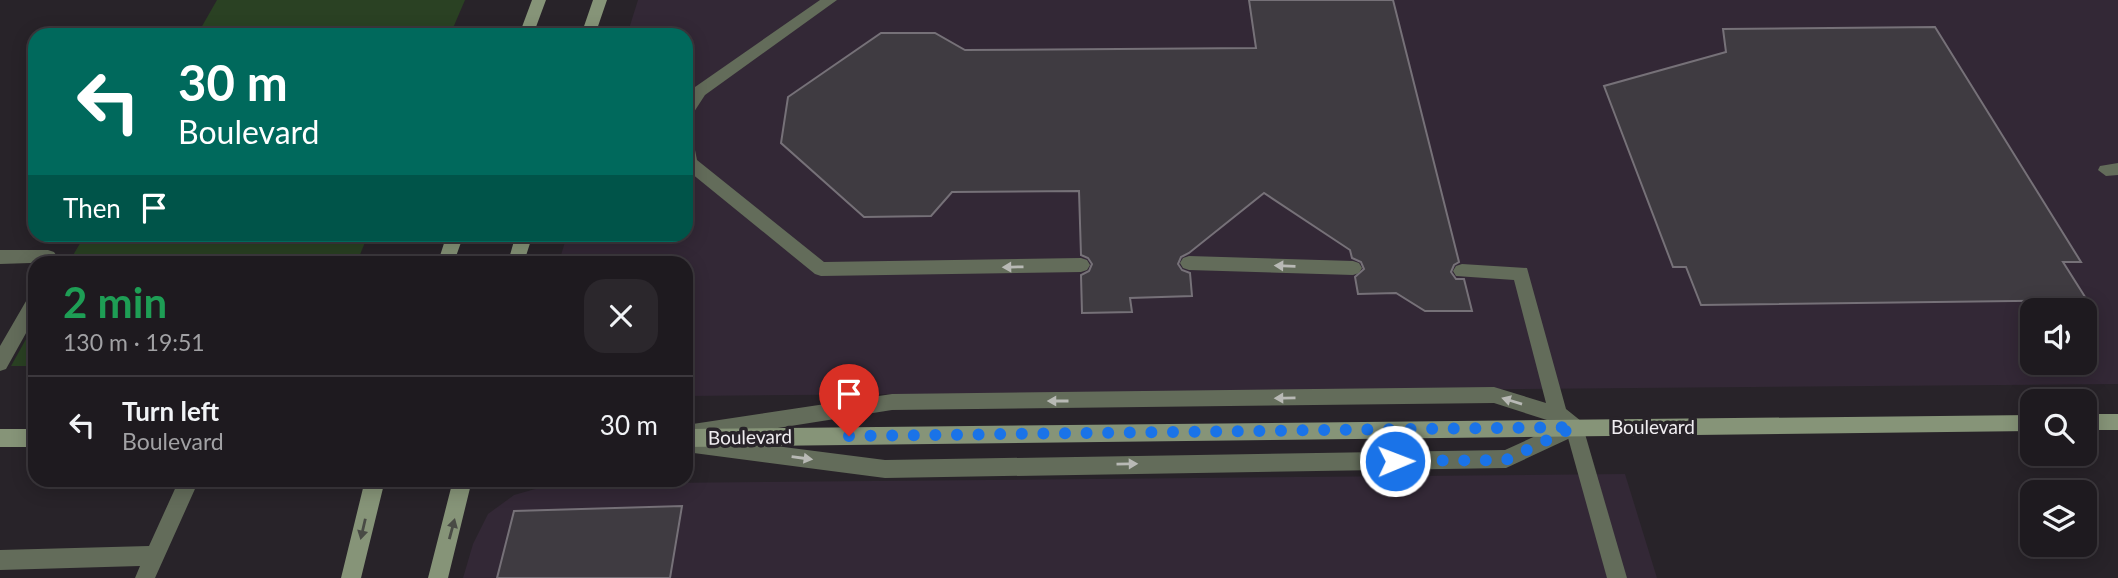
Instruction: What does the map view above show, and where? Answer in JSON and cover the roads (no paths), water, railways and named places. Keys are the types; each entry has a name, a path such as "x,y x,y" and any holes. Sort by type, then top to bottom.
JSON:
{"main road":[{"path":"528,28 538,0"},
{"path":"591,28 600,0"},
{"path":"2097,422 2118,422"},
{"name":"Boulevard","path":"693,438 1565,423 2020,423"},
{"path":"0,438 28,438"},
{"path":"351,578 373,487"},
{"path":"438,578 461,487"}],"street":[{"path":"693,101 701,90 830,0"},
{"path":"693,165 821,269 1081,265"},
{"path":"0,257 28,257"},
{"path":"1189,263 1353,268"},
{"path":"1462,271 1521,272 1565,423 1617,578"},
{"path":"0,363 28,313"},
{"path":"693,437 892,402 1494,395 1565,423"},
{"path":"693,439 885,469 1506,460 1565,423"},
{"path":"145,578 186,487"},
{"path":"0,560 155,556"}]}
